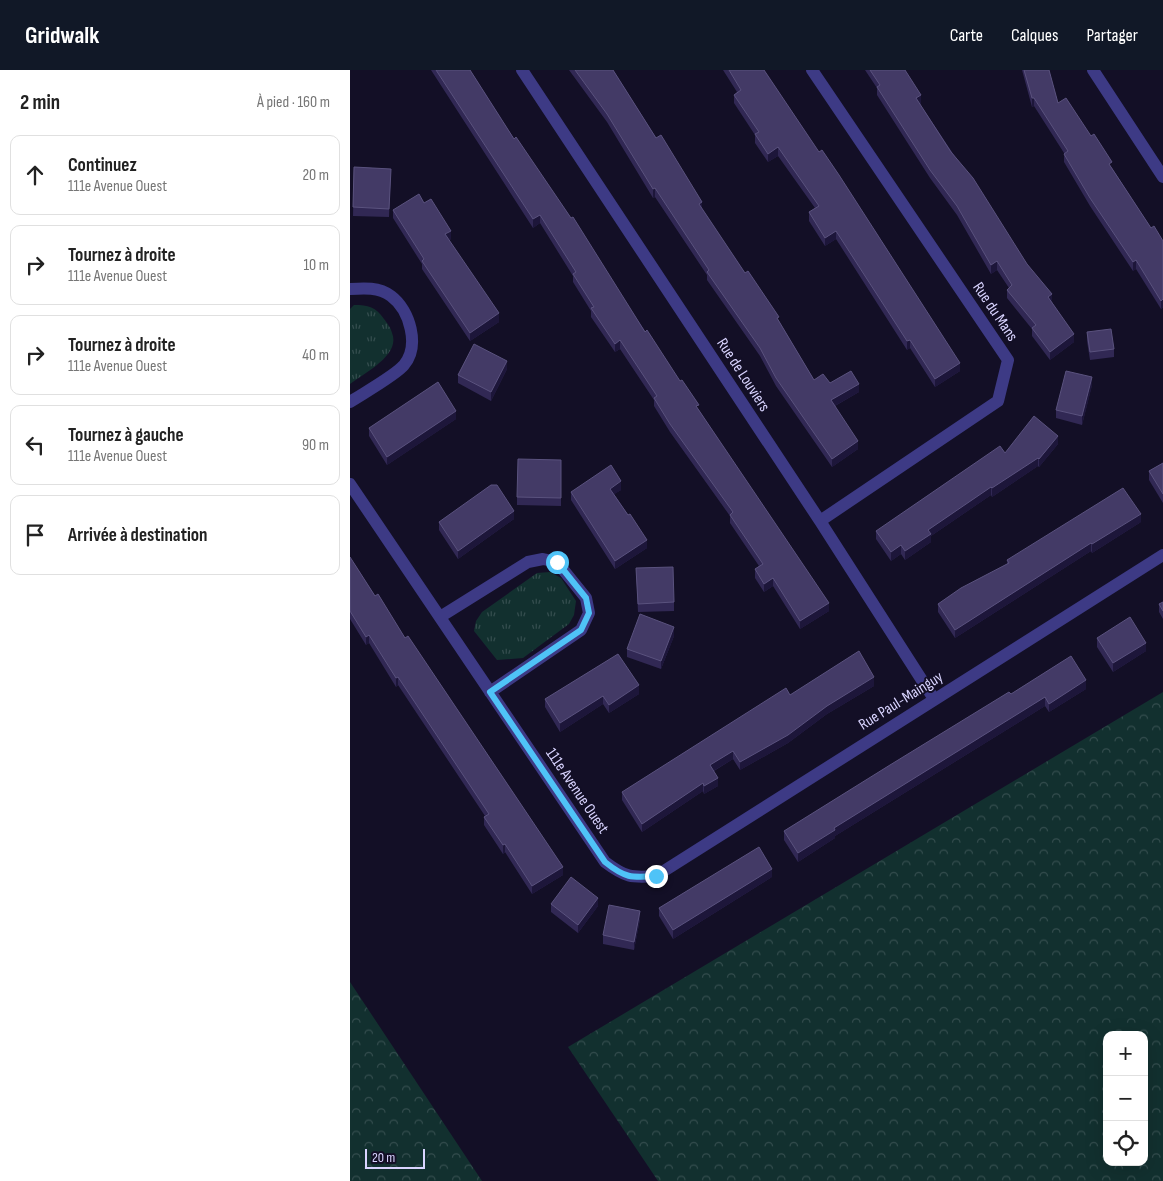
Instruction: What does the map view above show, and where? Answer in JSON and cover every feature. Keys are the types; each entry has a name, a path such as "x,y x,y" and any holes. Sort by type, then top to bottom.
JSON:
{"street":[{"name":"Rue de Louviers","path":"522,70 820,521 934,700"},
{"name":"Rue du Mans","path":"812,70 1008,360 998,401 820,521"},
{"path":"1093,70 1163,177"},
{"path":"350,289 372,288 391,296 413,330 412,348 404,365 350,402"},
{"name":"111e Avenue Ouest","path":"350,484 605,862 622,875 633,878 656,876"},
{"name":"Rue Paul-Mainguy","path":"656,876 1163,555"},
{"path":"440,617 528,562 543,559 557,562 586,598 589,613 581,630 490,692"}],"green space":[{"path":"354,305 368,306 375,309 390,327 393,341 391,349 380,363 350,384 350,309"},
{"path":"550,572 561,578 576,601 574,615 569,624 523,658 497,660 474,631 476,621 482,612 537,573"},
{"path":"1163,692 1163,1181 658,1181 568,1047"},
{"path":"350,982 482,1181 350,1181"}],"building":[{"path":"436,70 470,70 514,139 516,137 571,218 573,217 645,332 647,330 680,381 682,380 699,405 696,406 829,603 800,621 773,578 764,584 755,569 763,564 730,515 733,512 670,424 654,398 657,396 620,340 615,344 591,308 594,307 573,274 576,272 540,215 533,219"},
{"path":"575,70 613,70 656,138 661,135 702,202 699,204 745,273 748,271 779,317 777,318 814,380 823,374 830,383 851,371 859,384 831,400 858,441 832,459 776,378 760,348 707,272 709,270 655,188 653,189 607,114"},
{"path":"729,70 764,70 819,152 822,150 839,175 960,363 935,379 910,340 907,341 836,231 825,238 809,212 819,206 778,147 768,154 755,134 759,132 734,95 741,90"},
{"path":"870,70 905,70 921,95 916,98 951,152 973,178 1027,264 1052,294 1048,297 1074,334 1050,352 1032,328 1036,325 1007,290 1012,285 997,261 991,265 957,206 930,170 877,87 880,85"},
{"path":"1024,70 1049,70 1058,103 1066,98 1091,136 1094,134 1112,162 1109,164 1151,228 1154,226 1163,241 1163,299 1161,301 1136,260 1133,262 1090,198 1064,154 1068,151 1034,98 1032,98"},
{"path":"354,167 391,169 389,209 353,207"},
{"path":"419,194 424,203 431,199 451,231 445,234 499,313 470,333 422,261 424,259 393,210"},
{"path":"1111,329 1114,349 1090,352 1087,332"},
{"path":"474,344 507,361 491,392 458,375"},
{"path":"1066,371 1092,377 1082,416 1056,410"},
{"path":"438,382 456,411 387,457 369,428"},
{"path":"1034,416 1058,436 1039,459 991,487 928,530 931,534 905,551 901,545 891,552 876,531 1000,446 1005,453"},
{"path":"518,459 561,460 561,498 517,497"},
{"path":"1163,463 1163,494 1149,471"},
{"path":"611,465 621,481 610,489 628,515 630,514 647,540 615,561 571,492"},
{"path":"491,485 497,485 514,511 458,551 439,522"},
{"path":"1123,488 1141,514 1091,543 955,630 938,604 961,588 1009,563 1007,560"},
{"path":"350,557 375,596 378,594 405,638 408,636 563,867 532,886 505,844 503,845 484,817 489,814 398,677 396,678 369,635 366,637 350,611"},
{"path":"673,567 674,602 638,604 636,568"},
{"path":"1163,602 1163,611 1159,604"},
{"path":"640,614 674,627 661,661 627,649"},
{"path":"1130,617 1146,643 1113,663 1097,638"},
{"path":"859,651 874,677 827,706 788,735 740,762 733,751 710,765 718,778 704,786 703,783 642,824 622,792 786,688 790,695"},
{"path":"618,654 639,685 609,705 603,696 560,723 545,699"},
{"path":"1071,656 1086,680 1049,704 1045,697 834,828 835,830 798,853 784,831 1009,692 1011,694"},
{"path":"759,847 772,869 673,930 659,908"},
{"path":"571,877 598,898 578,925 551,904"},
{"path":"609,905 640,911 634,942 603,935"}],"route":[{"path":"557,562 586,598 589,613 581,630 490,692 605,862 622,875 633,878 656,876"}]}
